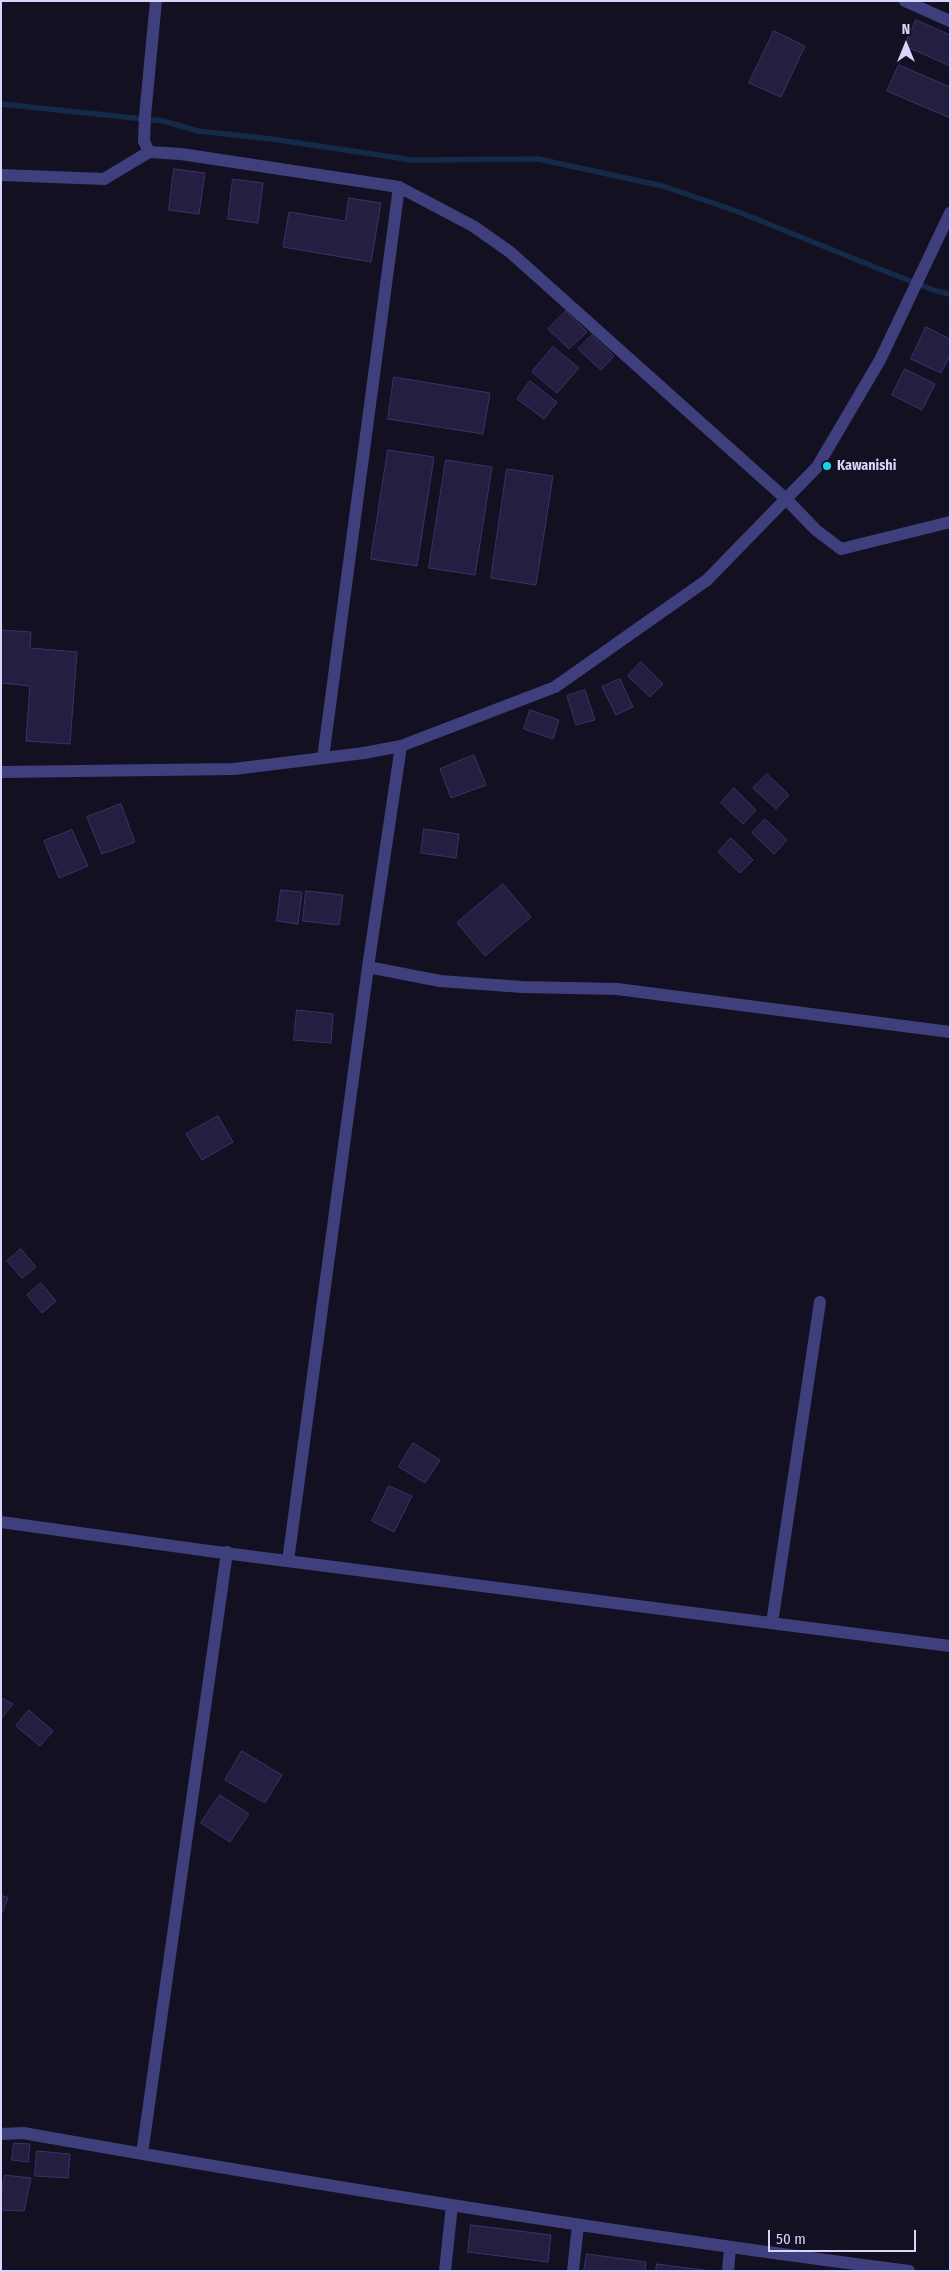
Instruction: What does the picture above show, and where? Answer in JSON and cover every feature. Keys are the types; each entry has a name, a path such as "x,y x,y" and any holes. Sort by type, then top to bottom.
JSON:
{"street":[{"path":"149,152 144,141 145,116 156,1"},
{"path":"905,1 950,21"},
{"path":"1,175 104,179 149,152 181,154 399,187 473,226 510,252 786,499 816,530 841,549 950,522"},
{"path":"323,758 399,187"},
{"path":"1,772 234,769 402,746 555,687 707,580 817,467 880,360 950,213"},
{"path":"288,1561 368,967 402,746"},
{"path":"368,967 440,981 522,987 617,990 950,1032"},
{"path":"772,1623 820,1302"},
{"path":"1,1522 950,1646"},
{"path":"142,2154 227,1552"},
{"path":"1,2134 22,2133 578,2225 730,2248 909,2271"},
{"path":"445,2271 452,2205"},
{"path":"573,2271 578,2225"},
{"path":"728,2271 730,2248"}],"building":[{"path":"916,20 950,35 950,66 905,46"},
{"path":"774,31 805,46 781,97 749,83"},
{"path":"899,65 950,87 950,118 887,91"},
{"path":"174,169 205,173 199,214 169,210"},
{"path":"233,179 263,183 258,223 228,219"},
{"path":"349,198 381,203 371,262 283,247 289,212 345,221"},
{"path":"566,311 587,332 569,349 548,329"},
{"path":"926,327 950,339 950,355 941,373 911,359"},
{"path":"592,335 614,356 601,370 578,349"},
{"path":"553,347 579,368 557,393 532,372"},
{"path":"905,369 935,384 922,410 892,395"},
{"path":"394,377 490,393 483,434 388,419"},
{"path":"530,381 557,402 544,419 517,399"},
{"path":"388,450 434,457 417,566 371,559"},
{"path":"446,460 492,467 475,575 429,568"},
{"path":"507,469 553,476 536,585 491,578"},
{"path":"1,630 31,632 30,648 77,652 70,744 26,741 30,686 1,683"},
{"path":"641,662 663,684 650,697 628,676"},
{"path":"620,679 633,707 616,715 602,687"},
{"path":"585,690 595,720 576,725 567,696"},
{"path":"530,710 559,720 553,739 524,729"},
{"path":"474,755 486,785 451,798 440,769"},
{"path":"767,774 789,795 776,809 753,788"},
{"path":"734,788 756,810 743,824 721,803"},
{"path":"121,804 135,842 102,854 87,817"},
{"path":"765,819 787,840 774,854 752,833"},
{"path":"424,829 459,834 456,858 421,853"},
{"path":"72,830 88,866 59,878 44,841"},
{"path":"731,838 753,860 740,873 718,852"},
{"path":"503,884 531,917 485,956 457,923"},
{"path":"281,890 302,892 298,924 277,921"},
{"path":"306,891 343,895 339,925 303,921"},
{"path":"297,1010 333,1014 331,1043 294,1040"},
{"path":"218,1116 233,1142 202,1160 186,1134"},
{"path":"21,1249 36,1267 22,1278 7,1261"},
{"path":"41,1283 56,1301 42,1313 27,1295"},
{"path":"413,1443 440,1460 425,1483 399,1467"},
{"path":"389,1486 412,1496 394,1532 372,1521"},
{"path":"1,1698 13,1704 1,1719"},
{"path":"29,1710 53,1731 40,1746 16,1726"},
{"path":"242,1751 282,1775 265,1803 225,1780"},
{"path":"220,1795 249,1814 230,1842 201,1823"},
{"path":"1,1895 8,1898 1,1915"},
{"path":"14,2143 30,2144 28,2162 12,2160"},
{"path":"37,2151 70,2154 68,2178 35,2176"},
{"path":"5,2175 31,2178 24,2211 1,2210 1,2195"},
{"path":"471,2225 551,2235 548,2262 468,2252"},
{"path":"587,2254 646,2262 645,2271 584,2271"},
{"path":"657,2264 711,2271 656,2271"}],"waterway":[{"path":"1,104 163,121 198,131 272,139 412,160 538,159 663,186 739,212 936,291 950,294"}],"place":[{"name":"Kawanishi","path":"827,466"}]}
